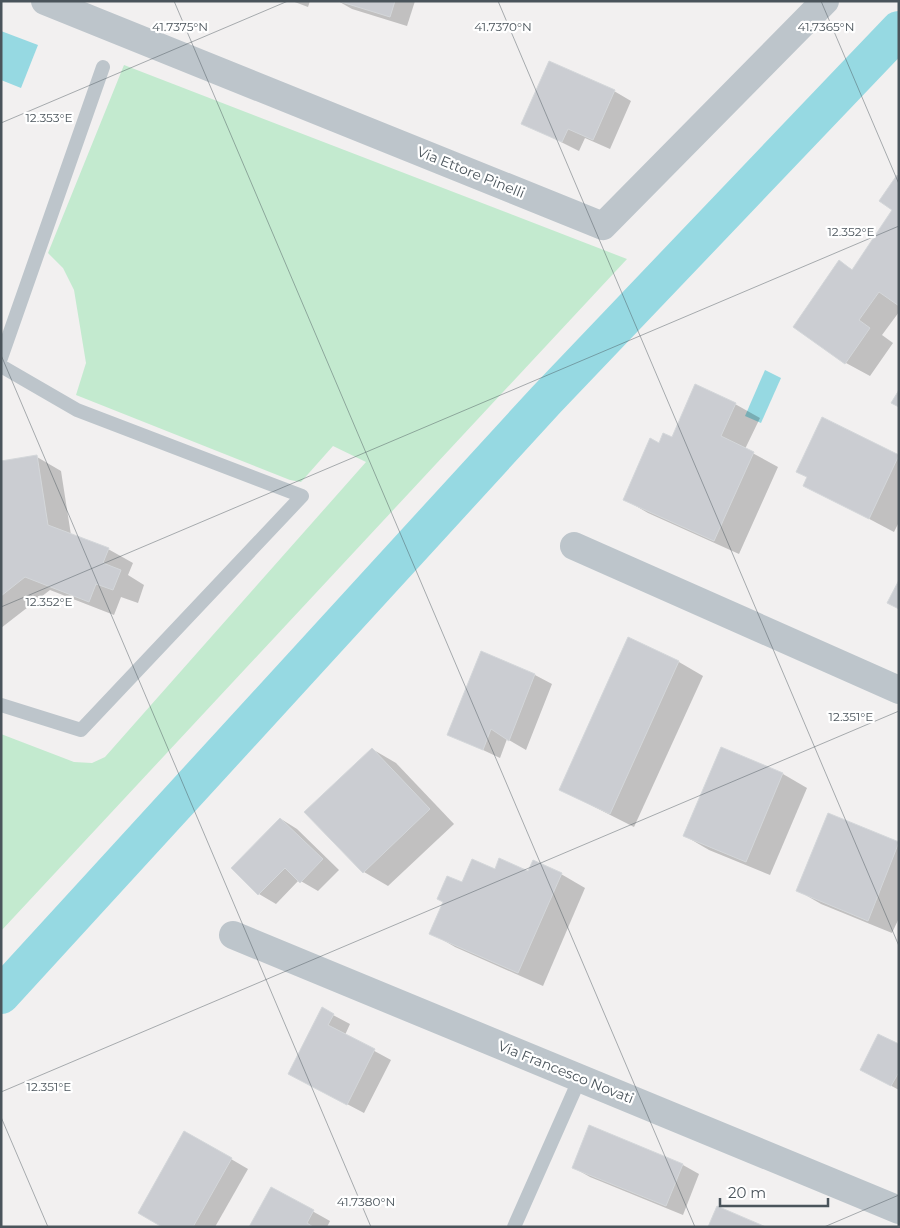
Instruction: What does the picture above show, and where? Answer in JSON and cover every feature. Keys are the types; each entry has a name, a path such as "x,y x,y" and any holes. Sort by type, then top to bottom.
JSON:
{"street":[{"name":"Via Ettore Pinelli","path":"45,1 603,226 825,1"},
{"path":"574,546 899,690"},
{"name":"Via Francesco Novati","path":"233,935 899,1210"}],"lane":[{"path":"1,358 103,67"},
{"path":"1,366 77,410 302,496 81,730 1,705"},
{"path":"514,1227 580,1078"}],"green space":[{"path":"124,65 627,259 1,931 1,734 74,762 92,763 105,757 366,462 333,446 301,482 290,480 76,395 86,363 74,290 63,268 48,253"}],"water":[{"path":"1,31 38,45 21,88 1,80"},
{"path":"765,370 781,378 761,423 745,416"}],"building":[{"path":"338,1 395,1 390,17"},
{"path":"549,61 615,90 593,140 568,129 562,142 521,124"},
{"path":"897,175 899,177 899,306 879,292 859,320 870,328 845,364 793,327 839,260 852,270 892,210 879,201"},
{"path":"695,384 736,403 721,436 754,452 714,541 623,500 650,438 659,443 663,433 672,437"},
{"path":"899,390 899,407 891,403"},
{"path":"822,417 899,455 869,519 803,486 807,477 796,472"},
{"path":"37,455 48,525 109,548 103,563 121,570 113,590 96,584 89,602 25,577 1,596 1,461"},
{"path":"899,580 899,609 887,603"},
{"path":"628,637 679,661 610,814 559,790"},
{"path":"481,651 535,674 509,741 491,729 483,750 447,735"},
{"path":"721,747 783,773 746,862 683,836"},
{"path":"372,748 430,809 363,873 304,812"},
{"path":"828,813 899,842 868,921 796,891"},
{"path":"280,818 323,859 300,883 285,868 258,895 231,868"},
{"path":"499,858 528,871 533,860 562,873 518,973 429,934 443,902 437,899 447,876 462,882 472,859 495,869"},
{"path":"322,1007 334,1014 328,1025 375,1049 347,1105 288,1074"},
{"path":"878,1034 899,1044 899,1072 891,1086 860,1070"},
{"path":"589,1125 683,1164 666,1206 572,1168"},
{"path":"184,1131 232,1158 193,1227 162,1227 138,1213"},
{"path":"271,1187 314,1210 307,1223 313,1227 249,1227"},
{"path":"717,1206 766,1227 708,1227"}],"waterway":[{"path":"1,995 546,400 899,30"}]}
